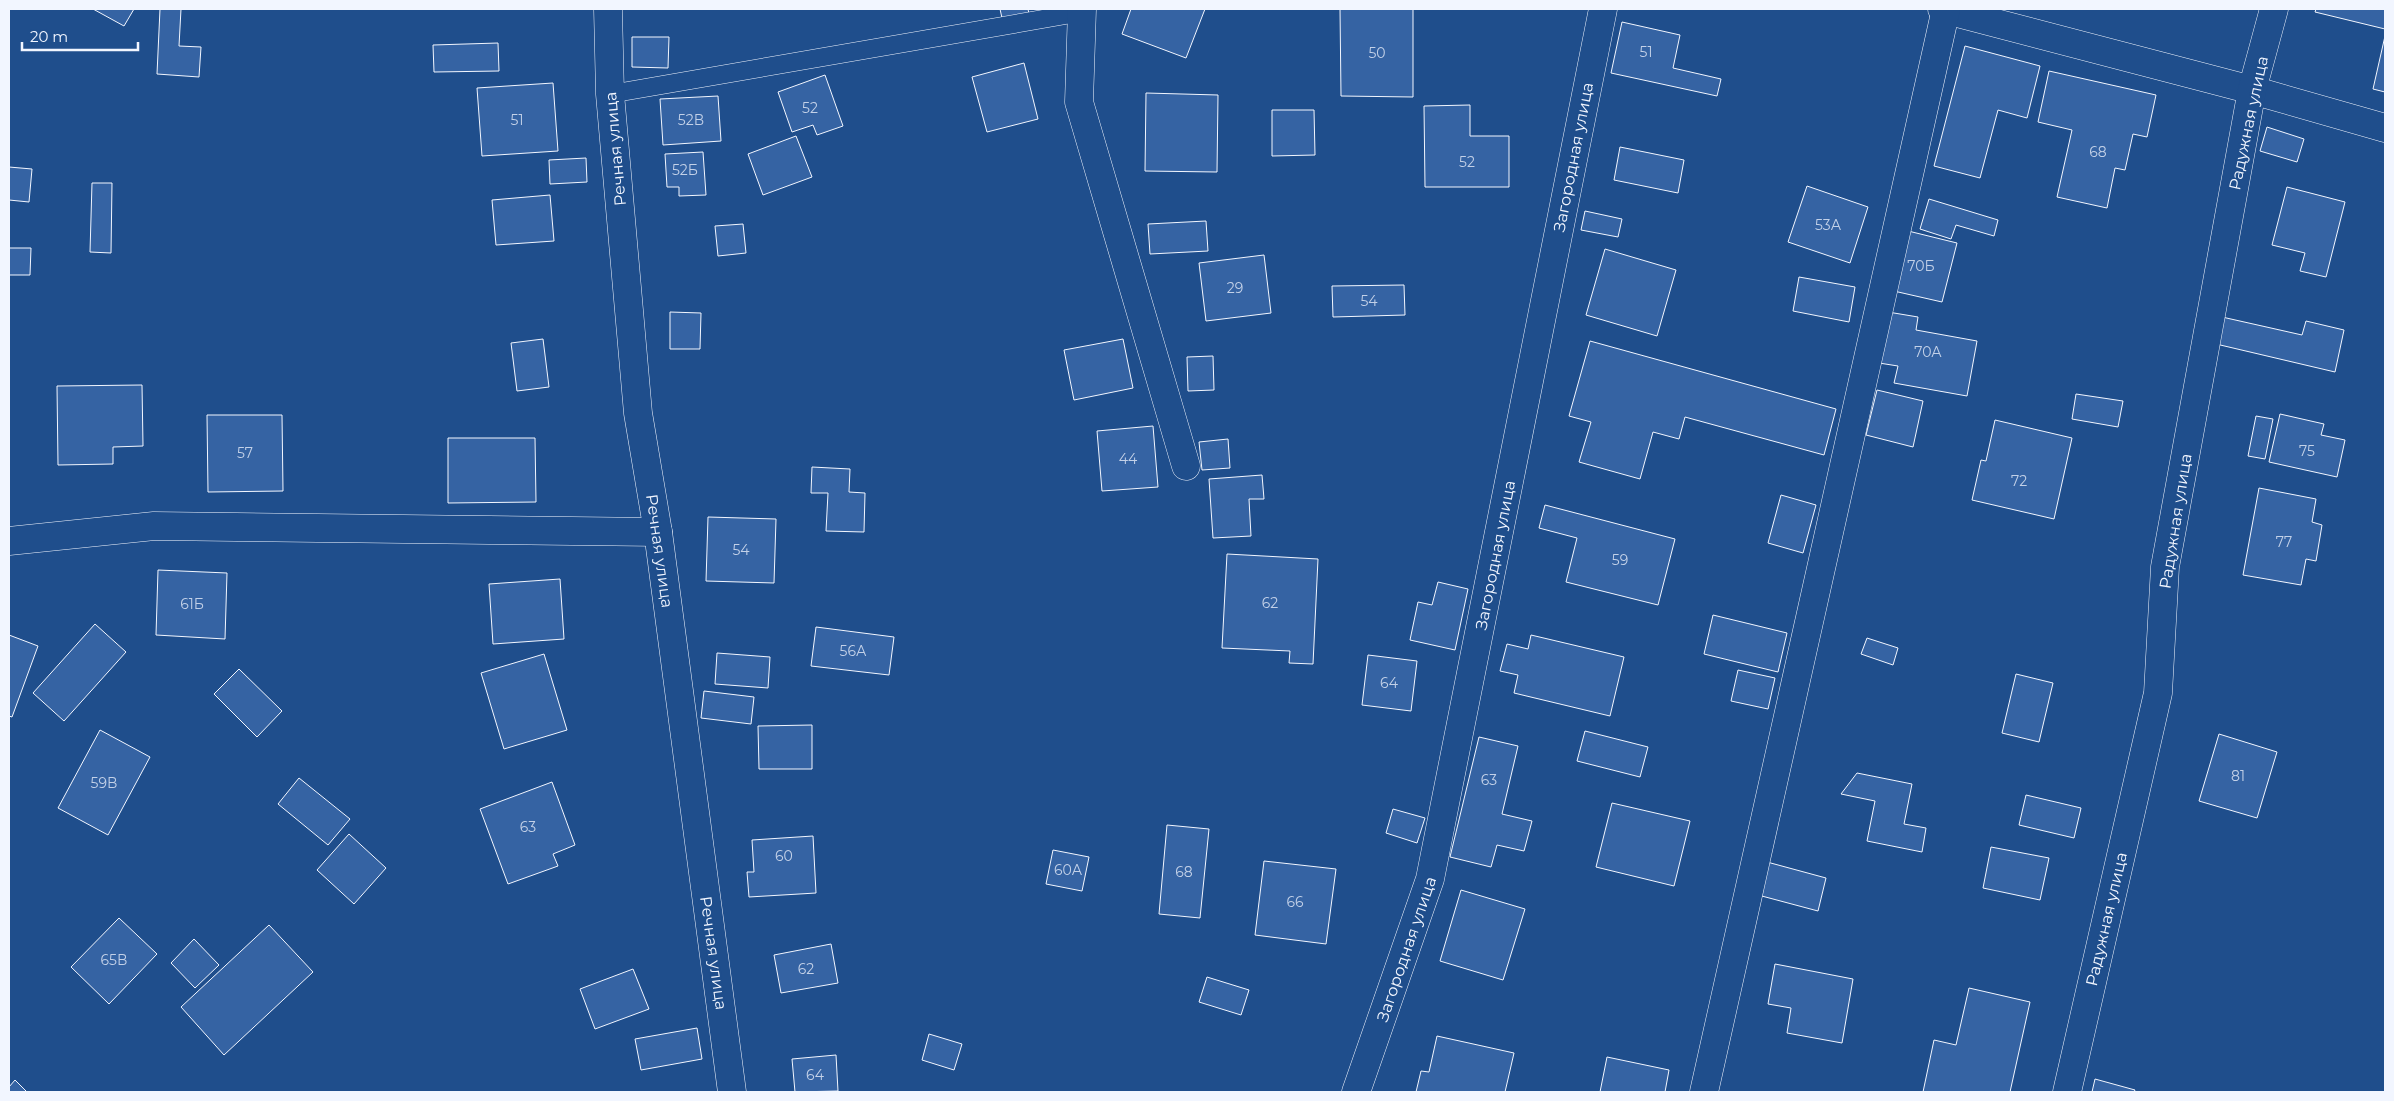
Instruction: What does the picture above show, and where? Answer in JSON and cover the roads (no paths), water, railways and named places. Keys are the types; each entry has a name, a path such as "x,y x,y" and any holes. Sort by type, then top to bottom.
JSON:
{"street":[{"name":"Речная улица","path":"608,9 610,94 638,414 658,532 732,1092"},
{"name":"Загородная улица","path":"1356,1092 1430,879 1603,9"},
{"path":"1704,1092 1944,9 2252,90 2385,128"},
{"name":"Радужная улица","path":"2067,1092 2158,693 2165,567 2252,90 2274,9"},
{"path":"1083,11 1078,102 1186,466"},
{"path":"9,541 154,526 658,532"}],"lane":[{"path":"610,94 1083,11"}]}
